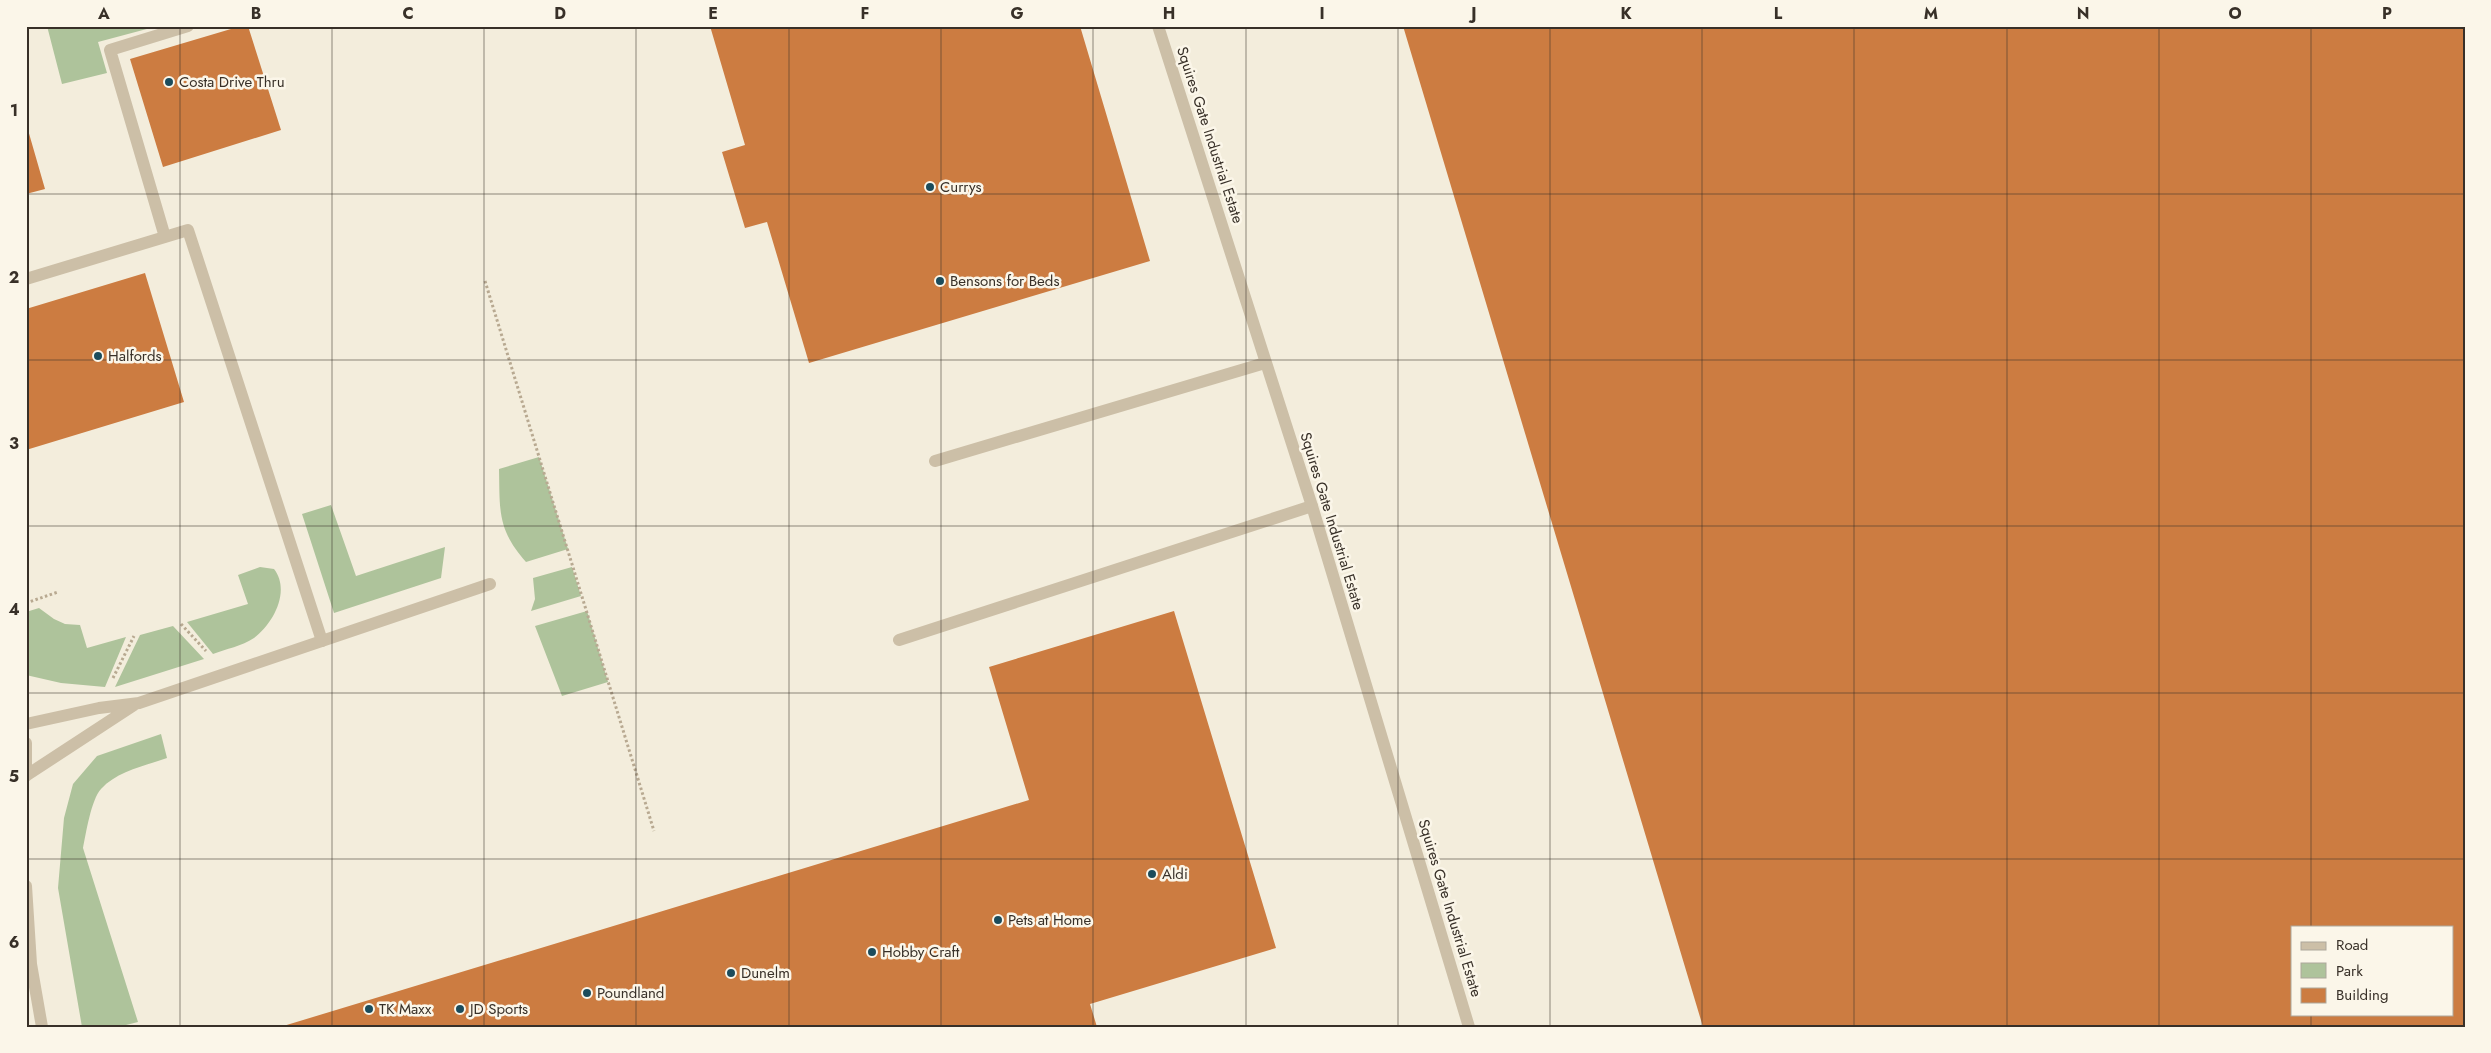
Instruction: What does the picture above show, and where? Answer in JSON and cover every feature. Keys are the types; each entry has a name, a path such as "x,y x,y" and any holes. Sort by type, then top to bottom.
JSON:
{"street":[{"path":"165,237 110,50 188,26"},
{"name":"Squires Gate Industrial Estate","path":"1158,26 1312,506 1469,1027"},
{"path":"26,279 188,230 322,641"},
{"path":"935,462 1265,362"},
{"path":"899,640 1312,506"},
{"path":"26,724 99,708 138,703 490,584"},
{"path":"27,776 138,703"},
{"path":"26,743 27,776"},
{"path":"26,886 31,964 42,1027"},
{"path":"26,951 31,964"}],"path":[{"path":"485,281 654,831"},
{"path":"26,603 58,592"},
{"path":"181,624 227,672"},
{"path":"99,708 134,636"}],"green space":[{"path":"47,26 158,26 98,42 107,73 62,84"},
{"path":"539,457 568,549 526,562 510,539 502,519 499,469"},
{"path":"331,505 356,576 445,547 441,578 334,613 302,514"},
{"path":"260,567 274,569 279,578 281,587 280,597 273,616 254,638 213,654 187,622 248,604 238,575"},
{"path":"572,567 581,596 531,611 535,599 533,578"},
{"path":"39,608 54,619 65,624 80,625 87,648 126,637 105,687 61,683 26,675 26,612"},
{"path":"587,611 608,682 562,696 535,626"},
{"path":"173,626 204,659 115,687 140,635"},
{"path":"161,734 167,758 123,773 108,783 97,794 87,826 83,848 138,1022 118,1027 82,1027 58,888 64,818 73,784 97,756"}],"building":[{"path":"241,26 248,26 281,130 163,167 130,59"},
{"name":"Currys","path":"710,26 1080,26 1150,261 809,363 767,222 745,228 722,152 745,145"},
{"path":"1403,26 2465,26 2465,1027 1703,1027"},
{"path":"26,123 45,189 26,194"},
{"name":"Halfords","path":"145,273 184,402 26,450 26,309"},
{"path":"1174,611 1276,948 1090,1004 1097,1027 280,1027 1029,800 989,667"}],"place":[{"name":"Costa Drive Thru","path":"169,82"},
{"name":"Currys","path":"930,187"},
{"name":"Bensons for Beds","path":"940,281"},
{"name":"Halfords","path":"98,356"},
{"name":"Aldi","path":"1152,874"},
{"name":"Pets at Home","path":"998,920"},
{"name":"Hobby Craft","path":"872,952"},
{"name":"Dunelm","path":"731,973"},
{"name":"Poundland","path":"587,993"},
{"name":"TK Maxx","path":"369,1009"},
{"name":"JD Sports","path":"460,1009"}]}
